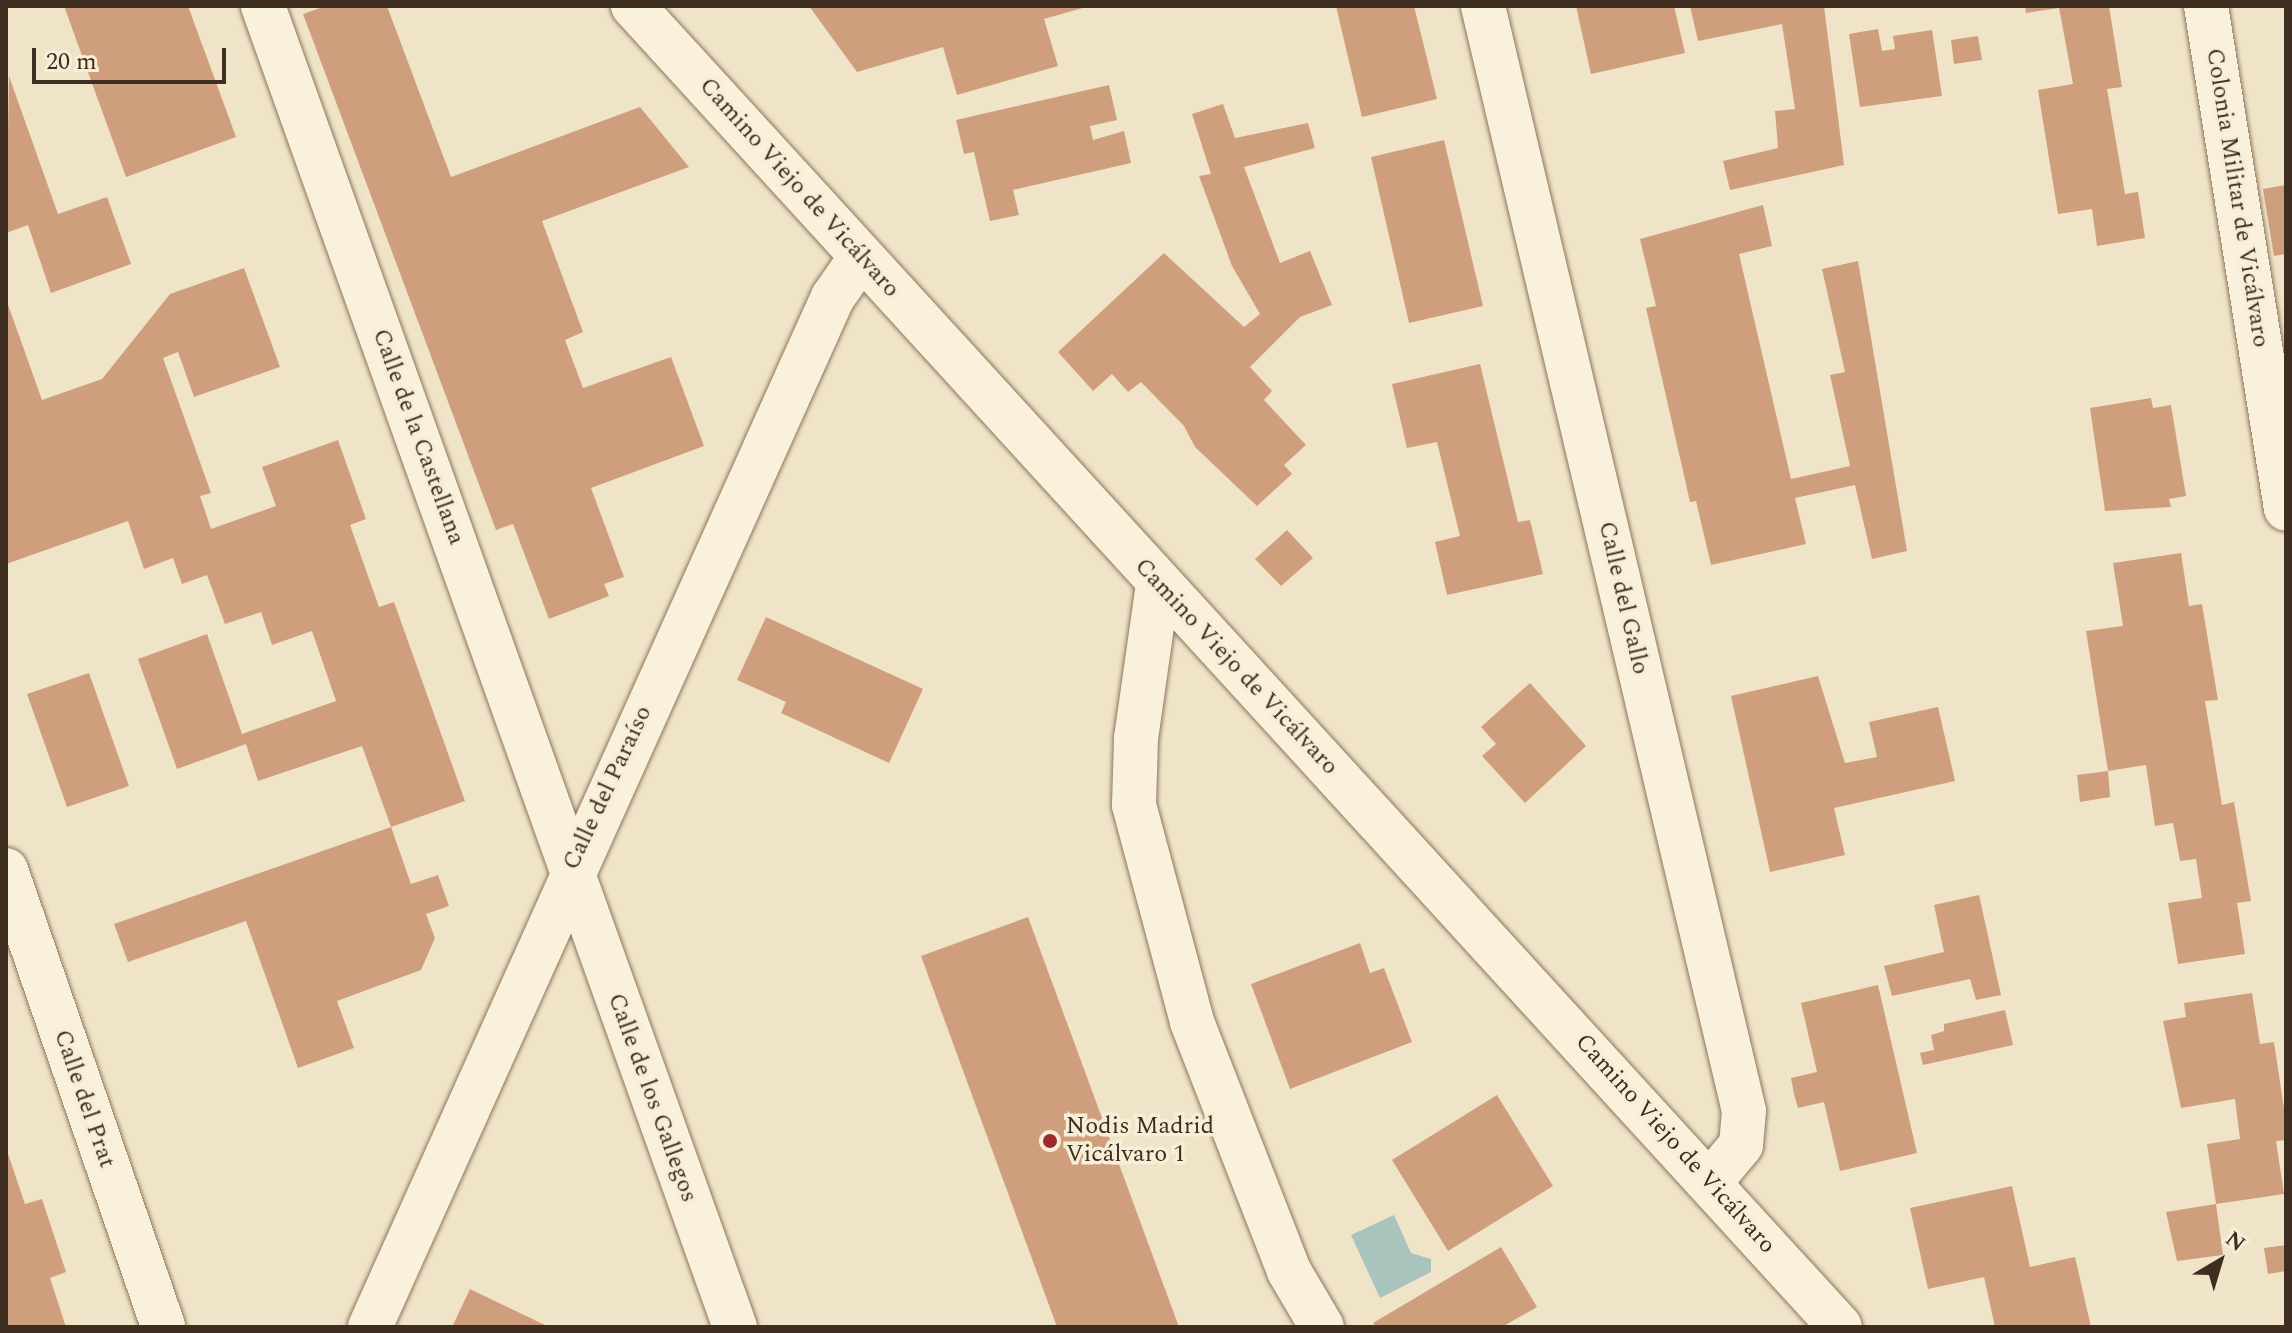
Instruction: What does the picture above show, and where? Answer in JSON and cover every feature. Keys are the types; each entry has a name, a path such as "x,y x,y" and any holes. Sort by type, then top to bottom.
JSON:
{"street":[{"name":"Calle de la Castellana","path":"263,6 570,870"},
{"name":"Camino Viejo de Vicálvaro","path":"633,6 1158,584 1711,1181 1840,1327"},
{"name":"Calle del Gallo","path":"1483,6 1744,1111 1741,1145 1711,1181"},
{"name":"Colonia Militar de Vicálvaro","path":"2206,6 2280,436 2286,509"},
{"name":"Calle del Paraíso","path":"370,1327 570,870 833,297 861,257"},
{"path":"1158,584 1136,738 1134,805 1192,1022 1289,1271 1322,1327"},
{"name":"Calle del Prat","path":"6,870 163,1327"},
{"name":"Calle de los Gallegos","path":"570,870 735,1327"}],"water":[{"path":"1394,1215 1411,1253 1431,1259 1431,1272 1380,1298 1351,1235"}],"building":[{"path":"64,6 188,6 236,137 126,177"},
{"path":"326,6 387,6 451,177 640,107 689,167 542,221 583,332 565,340 583,388 671,357 704,446 591,488 624,577 604,584 609,596 549,619 513,524 496,530 303,14"},
{"path":"809,6 1086,7 1044,19 1058,66 957,95 943,47 857,72"},
{"path":"1336,6 1414,6 1437,99 1362,117"},
{"path":"1576,6 1674,6 1685,53 1591,74"},
{"path":"1690,6 1824,6 1844,165 1730,190 1723,161 1778,148 1775,111 1795,109 1782,24 1698,41"},
{"path":"2025,6 2109,6 2122,87 2107,89 2125,194 2138,192 2145,238 2097,246 2092,209 2058,214 2038,90 2073,84 2059,8 2026,13"},
{"path":"1878,29 1882,51 1895,49 1893,36 1932,30 1942,96 1860,107 1849,34"},
{"path":"1978,36 1982,60 1954,64 1951,40"},
{"path":"9,76 58,214 107,197 131,264 51,293 28,225 6,233"},
{"path":"1109,85 1117,120 1090,126 1093,140 1124,131 1131,163 1013,190 1019,215 990,221 974,152 964,154 956,120"},
{"path":"1223,104 1235,138 1308,123 1315,148 1244,167 1280,263 1310,251 1332,305 1300,317 1250,367 1272,391 1264,400 1306,445 1284,465 1292,474 1257,506 1195,447 1184,426 1141,382 1128,392 1112,374 1093,391 1058,352 1164,253 1244,327 1260,314 1232,266 1199,176 1211,174 1192,114"},
{"path":"1444,140 1483,306 1409,323 1371,157"},
{"path":"2286,185 2286,254 2274,256 2263,189"},
{"path":"1763,205 1772,246 1739,254 1791,479 1850,466 1830,375 1845,372 1822,269 1858,261 1907,551 1872,559 1855,485 1795,498 1806,544 1711,565 1696,501 1690,502 1646,308 1656,306 1640,239"},
{"path":"244,268 280,367 194,397 178,352 163,358 211,493 200,496 211,529 276,506 262,467 338,440 366,519 350,525 379,607 394,602 465,801 391,827 362,746 258,781 246,744 177,769 138,659 207,634 242,734 336,701 312,631 272,645 261,612 225,624 207,575 182,584 173,558 144,569 128,521 6,564 6,299 42,400 102,379 170,294"},
{"path":"1480,364 1518,522 1530,520 1543,574 1447,595 1435,542 1460,536 1437,442 1407,448 1392,384"},
{"path":"2151,398 2153,408 2171,405 2186,496 2169,499 2171,507 2105,511 2090,408"},
{"path":"1287,530 1313,558 1281,586 1255,559"},
{"path":"2181,553 2189,606 2202,604 2218,700 2205,701 2222,805 2234,802 2251,901 2237,903 2245,954 2178,964 2168,903 2202,898 2196,859 2180,861 2173,823 2155,826 2146,765 2108,771 2086,631 2123,626 2113,563"},
{"path":"766,617 923,689 889,763 781,713 786,702 737,680"},
{"path":"89,673 129,786 67,807 27,694"},
{"path":"1818,676 1845,763 1877,757 1869,722 1938,707 1955,781 1834,808 1845,855 1770,872 1731,696"},
{"path":"1530,683 1586,746 1525,803 1482,756 1496,744 1481,727"},
{"path":"2108,771 2110,797 2080,802 2077,775"},
{"path":"391,827 411,884 438,875 449,906 426,914 435,938 421,970 337,1001 354,1048 298,1068 246,921 128,962 114,924"},
{"path":"1979,895 2001,995 1976,1000 1970,979 1892,996 1884,966 1944,952 1934,905"},
{"name":"Nodis Madrid Vicálvaro 1","path":"1028,917 1179,1327 1057,1327 921,956"},
{"path":"1360,943 1370,973 1384,968 1412,1042 1290,1089 1251,984"},
{"path":"1878,985 1917,1153 1840,1171 1824,1102 1798,1108 1794,1094 1791,1078 1817,1072 1801,1003"},
{"path":"2252,993 2260,1044 2274,1042 2286,1122 2286,1140 2276,1141 2284,1194 2216,1204 2207,1144 2240,1139 2235,1099 2181,1108 2163,1021 2186,1017 2184,1003"},
{"path":"2005,1010 2013,1045 1923,1065 1920,1053 1934,1050 1931,1035 1944,1031 1944,1024"},
{"path":"1497,1095 1553,1186 1448,1251 1392,1160"},
{"path":"6,1148 25,1204 42,1199 66,1272 50,1278 66,1327 6,1327"},
{"path":"2012,1186 2030,1267 2075,1257 2091,1327 1995,1327 1984,1277 1928,1289 1910,1208"},
{"path":"2216,1204 2223,1255 2177,1261 2166,1212"},
{"path":"2286,1245 2286,1271 2268,1274 2264,1248"},
{"path":"1501,1247 1537,1307 1502,1327 1376,1327 1373,1323"},
{"path":"470,1289 549,1327 452,1327"}],"place":[{"name":"Nodis Madrid Vicálvaro 1","path":"1050,1141"}]}
